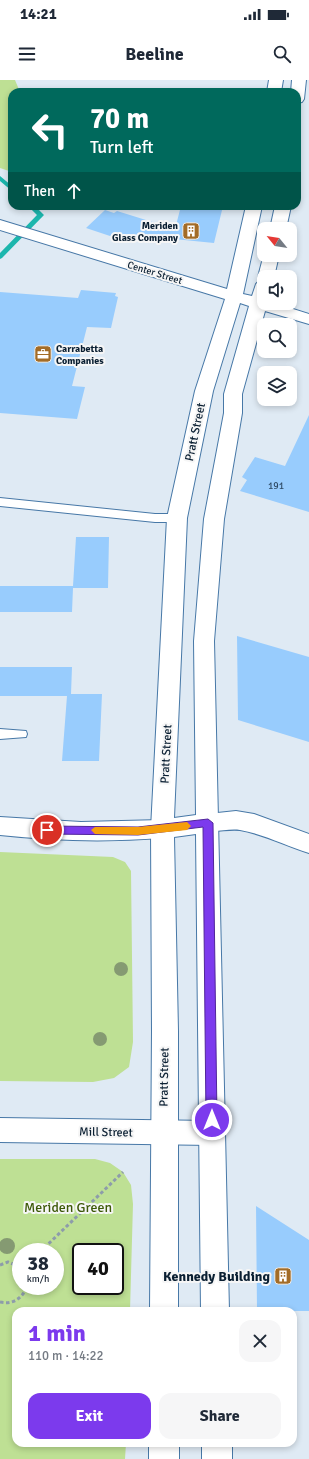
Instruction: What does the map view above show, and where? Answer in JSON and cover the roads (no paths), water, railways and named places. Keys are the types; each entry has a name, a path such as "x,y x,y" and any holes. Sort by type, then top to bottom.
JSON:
{"street":[{"name":"Pratt Street","path":"164,1307 162,829 177,518 204,391 234,296 253,210"},
{"path":"280,222 282,210"},
{"name":"Center Street","path":"5,226 257,302"},
{"path":"215,1307 204,641 214,519 233,413 233,394 257,310"},
{"name":"Center Street","path":"281,310 309,319"},
{"path":"0,826 32,830 138,831 236,820 254,823 309,844"},
{"name":"Mill Street","path":"0,1130 212,1133"},
{"path":"164,1447 164,1459"},
{"path":"217,1447 217,1459"}],"lane":[{"path":"0,502 155,518 177,518"},
{"path":"0,734 21,734"}],"waterway":[{"path":"0,178 8,185"},
{"path":"0,257 41,215 35,210"}],"place":[{"name":"Meriden Glass Company","path":"191,231"},
{"name":"Carrabetta Companies","path":"43,354"},
{"name":"Kennedy Building","path":"283,1276"}],"park label":[{"name":"Meriden Green","path":"68,1207"}]}
